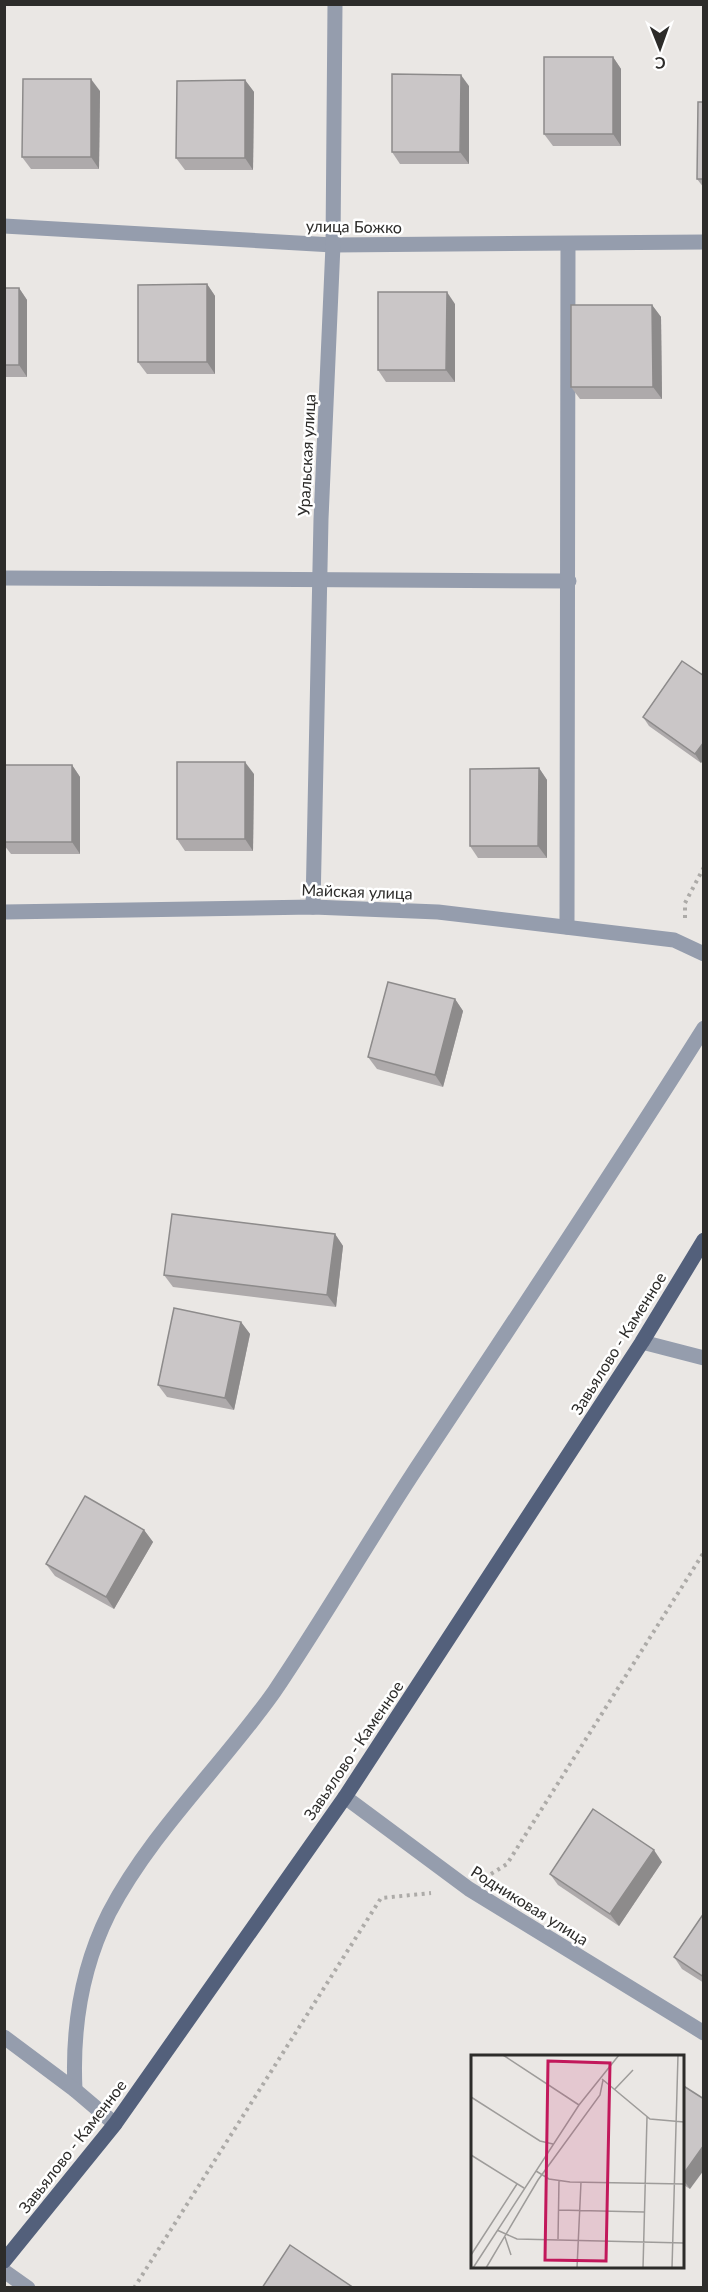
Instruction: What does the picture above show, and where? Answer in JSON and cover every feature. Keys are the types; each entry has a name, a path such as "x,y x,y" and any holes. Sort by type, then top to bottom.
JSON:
{"main road":[{"name":"Завьялово - Каменное","path":"4,2261 115,2124 345,1797 642,1342 704,1240"}],"street":[{"name":"Уральская улица","path":"314,907 320,578 333,245 335,4"},
{"name":"улица Божко","path":"4,226 333,245 568,245 704,242"},
{"path":"567,927 568,245"},
{"path":"4,578 568,580"},
{"name":"Майская улица","path":"4,912 314,907 438,912 675,940 704,954"},
{"path":"75,2090 74,2051 81,1989 109,1914 154,1842 273,1693 411,1478 586,1215 704,1028"},
{"path":"642,1342 704,1358"},
{"name":"Родниковая улица","path":"345,1797 469,1889 704,2033"},
{"path":"4,2037 75,2090 115,2124"},
{"path":"4,2271 28,2288"}],"path":[{"path":"684,945 685,903 704,867"},
{"path":"134,2288 381,1898 469,1889 507,1864 704,1552"}],"building":[{"path":"544,57 613,57 613,134 544,134"},
{"path":"392,74 461,75 460,152 392,152"},
{"path":"23,79 91,79 91,157 22,157"},
{"path":"245,80 245,158 176,158 177,81"},
{"path":"698,102 704,102 704,179 697,179"},
{"path":"207,284 207,362 138,362 138,285"},
{"path":"4,288 19,288 19,365 4,365"},
{"path":"378,292 447,292 446,370 378,370"},
{"path":"571,305 652,305 653,387 571,387"},
{"path":"682,661 704,676 704,742 695,754 643,717"},
{"path":"177,762 245,762 245,839 177,839"},
{"path":"4,765 72,765 72,842 4,842"},
{"path":"539,768 538,846 470,846 470,769"},
{"path":"388,982 455,999 435,1075 368,1057"},
{"path":"172,1214 335,1234 327,1295 164,1275"},
{"path":"174,1308 241,1322 225,1398 158,1385"},
{"path":"85,1496 144,1530 106,1597 46,1564"},
{"path":"593,1809 654,1850 610,1914 550,1874"},
{"path":"704,1913 704,1977 674,1957"},
{"path":"684,2086 704,2099 704,2145 684,2173"},
{"path":"290,2245 354,2288 262,2288"}]}
